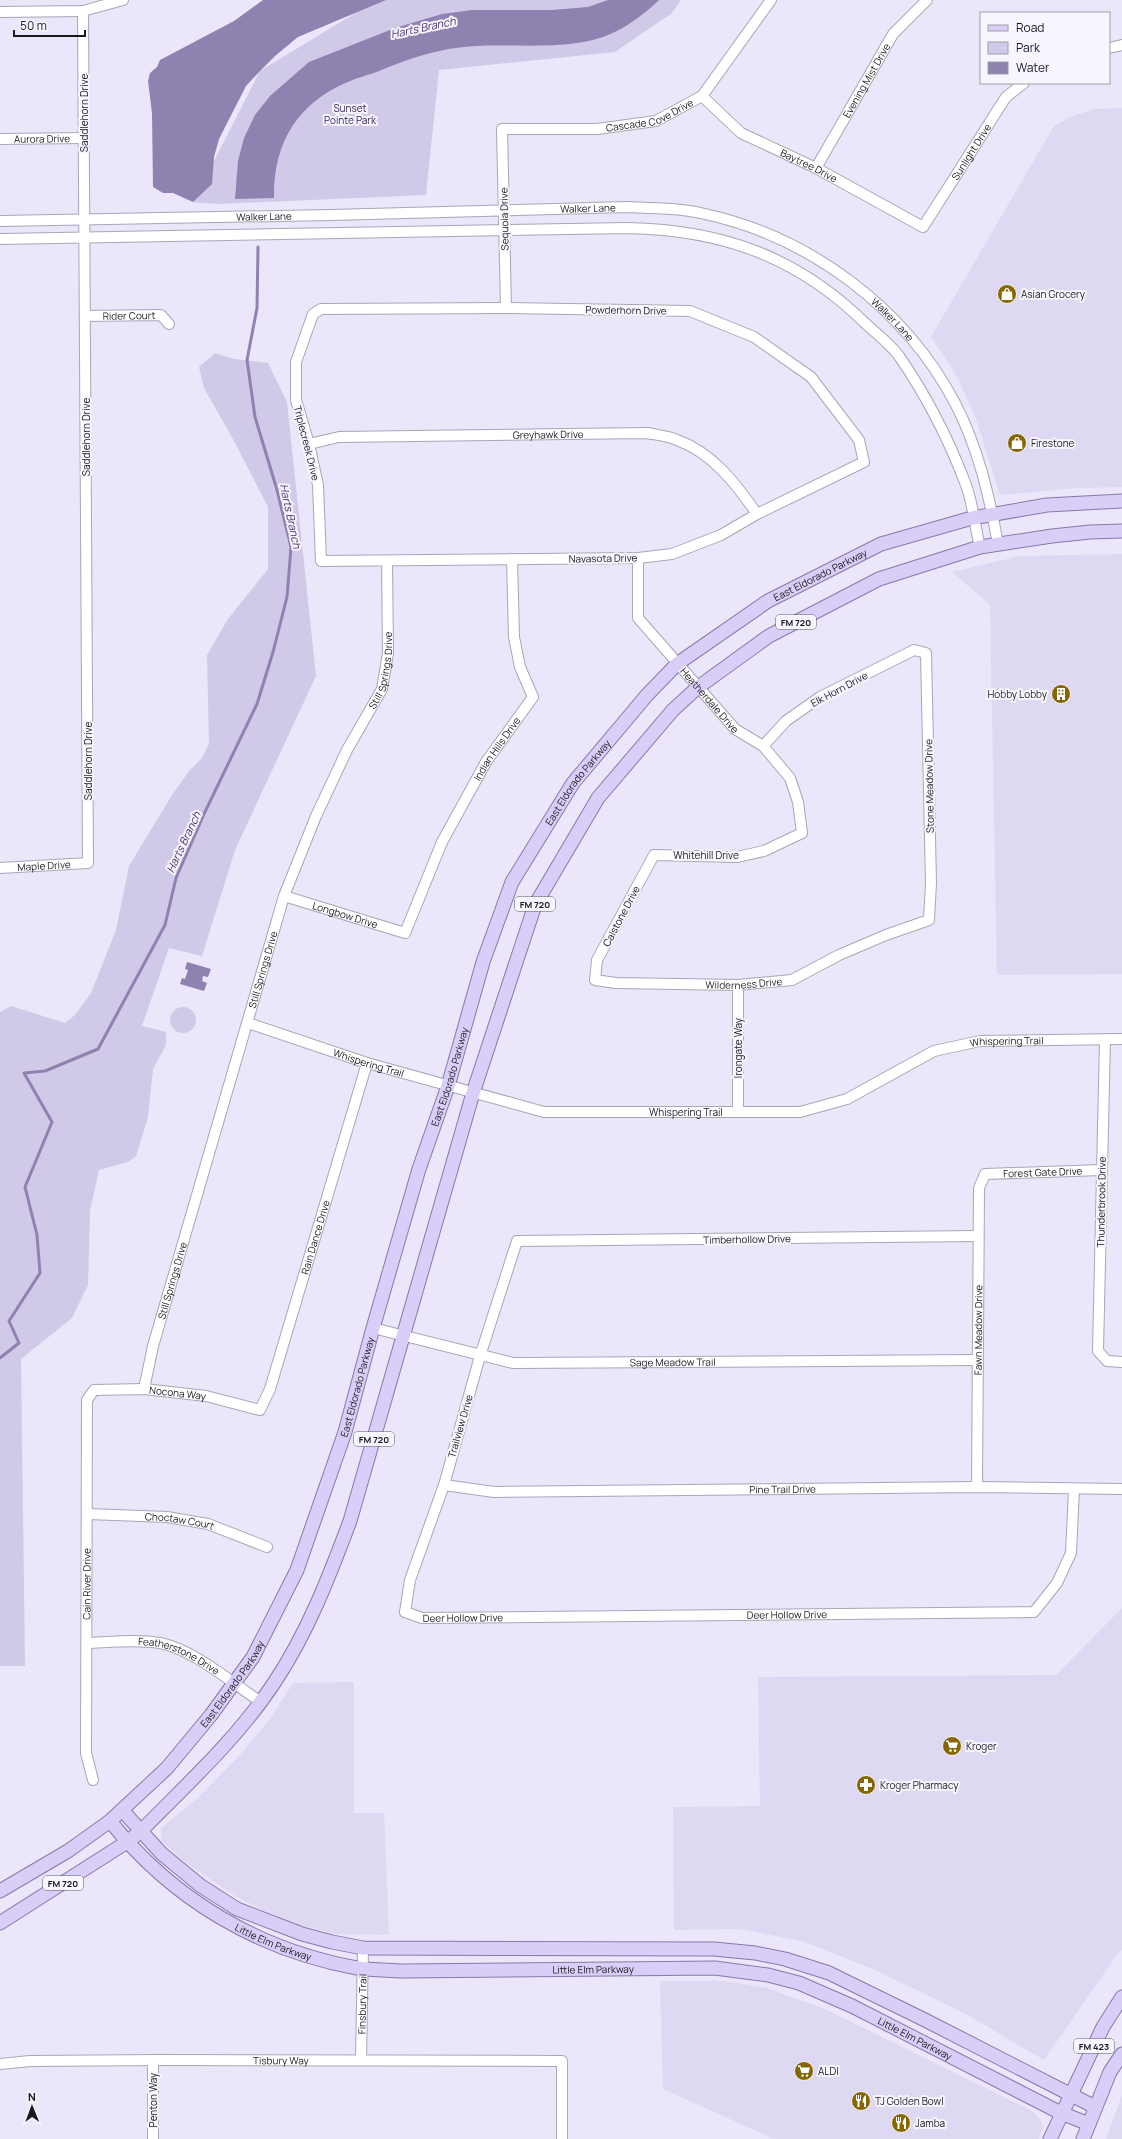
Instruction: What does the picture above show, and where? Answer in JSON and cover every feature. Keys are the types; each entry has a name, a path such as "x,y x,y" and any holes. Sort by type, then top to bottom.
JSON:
{"main road":[{"name":"East Eldorado Parkway","path":"0,1891 68,1851 110,1821 122,1810 167,1768 211,1715 253,1658 297,1570 346,1432 373,1328 419,1169 448,1086 483,962 512,882 573,783 647,696 677,664 768,601 881,544 972,518 992,513 1047,505 1122,501"},
{"name":"FM 720","path":"0,1923 127,1842 140,1832 217,1755 275,1683 324,1589 350,1521 473,1093 535,905 598,798 673,710 697,688 769,636 879,579 980,547 1090,532 1122,531"},
{"name":"Little Elm Parkway","path":"122,1810 140,1832 162,1854 201,1886 237,1909 302,1934 363,1948 714,1949 755,1953 785,1959 829,1974 925,2020 1069,2096 1095,2108"},
{"name":"Little Elm Parkway","path":"110,1821 127,1842 153,1869 188,1898 263,1940 298,1953 363,1968 402,1971 682,1969 740,1970 768,1974 799,1983 852,2006 1061,2113 1089,2124"},
{"path":"681,1950 682,1969"},
{"name":"FM 423","path":"1050,2139 1069,2096 1103,2027 1122,1997"},
{"name":"FM 423","path":"1083,2139 1110,2072 1122,2054"}],"street":[{"path":"0,12 84,11 123,0"},
{"name":"Cascade Cove Drive","path":"502,129 597,129 656,121 702,96 771,0"},
{"name":"Evening Mist Drive","path":"816,168 894,34 927,0"},
{"name":"Saddlehorn Drive","path":"84,11 88,863"},
{"path":"1110,48 1122,45"},
{"name":"Sunlight Drive","path":"923,227 1006,97 1023,84"},
{"name":"Baytree Drive","path":"702,96 742,133 816,168 923,227"},
{"name":"Sequoia Drive","path":"502,129 506,308"},
{"name":"Aurora Drive","path":"0,139 84,138"},
{"name":"Walker Lane","path":"0,221 627,207 666,208 704,214 740,223 775,236 835,270 887,311 915,341 932,363 956,404 982,468 998,544"},
{"name":"Walker Lane","path":"0,239 85,239 628,228 686,232 729,242 760,252 811,278 847,305 898,355 940,425 966,486 972,518 980,547"},
{"name":"Powderhorn Drive","path":"321,310 506,308 690,311 754,337 811,377 859,440 864,462"},
{"name":"Triplecreek Drive","path":"321,310 313,314 296,362 296,400 309,444 318,485 321,561"},
{"name":"Rider Court","path":"86,316 162,315 169,324"},
{"name":"Greyhawk Drive","path":"309,444 339,437 647,433 677,440 704,455 730,477 757,514"},
{"name":"Navasota Drive","path":"321,561 638,558 672,554 721,535 757,514 864,462"},
{"name":"Indian Hills Drive","path":"405,933 442,842 486,762 533,697 520,667 514,637 512,558"},
{"name":"Heatherdale Drive","path":"638,558 638,618 697,688 735,729 763,746 790,778 798,802 802,834"},
{"name":"Still Springs Drive","path":"144,1388 153,1346 284,896 316,816 347,750 382,689 388,653 387,561"},
{"name":"Elk Horn Drive","path":"763,746 786,721 820,697 914,650 926,653"},
{"name":"Stone Meadow Drive","path":"926,653 931,883 929,920"},
{"name":"Whitehill Drive","path":"654,855 737,856 764,851 802,834"},
{"name":"Calstone Drive","path":"595,980 597,960 654,855"},
{"name":"Maple Drive","path":"0,868 88,863"},
{"name":"Longbow Drive","path":"284,896 405,933"},
{"name":"Wilderness Drive","path":"595,980 616,983 738,985 792,980 839,955 886,935 929,920"},
{"name":"Irongate Way","path":"738,985 738,1112"},
{"name":"Whispering Trail","path":"248,1023 367,1062 544,1112 800,1112 847,1099 934,1051 980,1041 1122,1039"},
{"name":"Thunderbrook Drive","path":"1105,1039 1098,1351 1107,1362 1122,1362"},
{"name":"Rain Dance Drive","path":"260,1410 270,1390 367,1062"},
{"name":"Forest Gate Drive","path":"985,1174 1102,1170"},
{"name":"Fawn Meadow Drive","path":"977,1487 977,1236 979,1188 985,1174"},
{"name":"Timberhollow Drive","path":"517,1241 977,1236"},
{"name":"Trailview Drive","path":"405,1612 410,1580 444,1485 480,1356 517,1241"},
{"name":"Sage Meadow Trail","path":"373,1328 513,1364 977,1360"},
{"name":"Nocona Way","path":"94,1390 144,1388 206,1396 260,1410"},
{"name":"Cain River Drive","path":"93,1780 86,1753 86,1643 88,1514 87,1400 94,1390"},
{"name":"Pine Trail Drive","path":"444,1485 494,1492 977,1487 1074,1489 1122,1488"},
{"name":"Deer Hollow Drive","path":"405,1612 422,1618 1034,1612 1057,1583 1071,1553 1074,1489"},
{"name":"Choctaw Court","path":"88,1514 167,1517 208,1524 267,1547"},
{"name":"Featherstone Drive","path":"86,1643 146,1641 169,1645 193,1656 261,1702"},
{"name":"Finsbury Trail","path":"361,2059 363,1948"},
{"name":"Tisbury Way","path":"0,2064 30,2061 153,2060 361,2059 562,2061 562,2139"},
{"name":"Penton Way","path":"153,2060 153,2139"}],"shaded area":[{"path":"1122,108 1122,487 1078,488 1000,495 976,419 955,373 931,337 1054,126 1070,117 1094,109"},
{"path":"1122,554 1122,974 997,975 990,605 952,572 1020,556"},
{"path":"1122,1608 1122,1950 1116,1956 1044,2060 964,2013 875,1970 802,1941 739,1929 674,1930 673,1807 760,1806 758,1677 1056,1675"},
{"path":"354,1682 354,1813 384,1813 389,1935 336,1934 299,1925 265,1911 235,1896 186,1863 162,1841 161,1837 161,1828 198,1798 240,1755 270,1719 293,1683"},
{"path":"660,1981 724,1981 767,1988 825,2009 1032,2111 1040,2119 1043,2127 1039,2139 774,2139 663,2089"},
{"path":"1122,2095 1122,2139 1106,2139"}],"green space":[{"name":"Sunset Pointe Park","path":"377,0 681,0 672,13 615,52 439,70 426,195 217,204 193,202 260,71"},
{"path":"215,353 234,359 268,363 287,402 316,676 235,850 202,956 169,948 142,1026 166,1032 166,1045 153,1069 148,1117 136,1156 128,1162 99,1170 90,1211 88,1285 72,1318 21,1359 25,1666 0,1666 0,1012 11,1006 65,1023 75,1015 91,993 116,930 129,866 172,795 189,771 202,758 209,744 207,655 228,619 268,569 268,507 233,439 204,388 199,367"},
{"path":"183,1007 192,1011 196,1020 192,1029 183,1033 174,1029 170,1020 174,1011"}],"water":[{"path":"263,0 386,0 298,37 275,56 246,86 219,139 214,157 212,184 193,202 173,193 163,193 153,187 152,113 148,81 150,73 157,67 160,60 234,21"},
{"path":"608,0 659,0 644,13 620,29 611,34 593,40 578,43 534,46 475,46 449,49 411,59 348,82 315,101 302,114 292,128 284,143 278,160 274,198 235,199 238,161 244,138 255,115 270,96 309,62 395,28 442,14 472,10 552,10 588,7"},
{"path":"187,962 211,969 208,977 203,976 202,981 207,983 204,991 180,984 182,978 185,979 188,970 185,969"}],"waterway":[{"name":"Harts Branch","path":"0,1358 19,1343 9,1321 40,1273 37,1235 25,1187 52,1122 24,1073 45,1071 98,1049 165,925 176,878 204,814 257,704 273,652 287,597 291,547 277,490 255,417 247,360 257,308 258,247"}],"place":[{"name":"Asian Grocery","path":"1007,294"},
{"name":"Firestone","path":"1017,443"},
{"name":"Hobby Lobby","path":"1061,694"},
{"name":"Kroger","path":"952,1746"},
{"name":"Kroger Pharmacy","path":"866,1785"},
{"name":"ALDI","path":"804,2071"},
{"name":"TJ Golden Bowl","path":"861,2101"},
{"name":"Jamba","path":"901,2123"}]}
